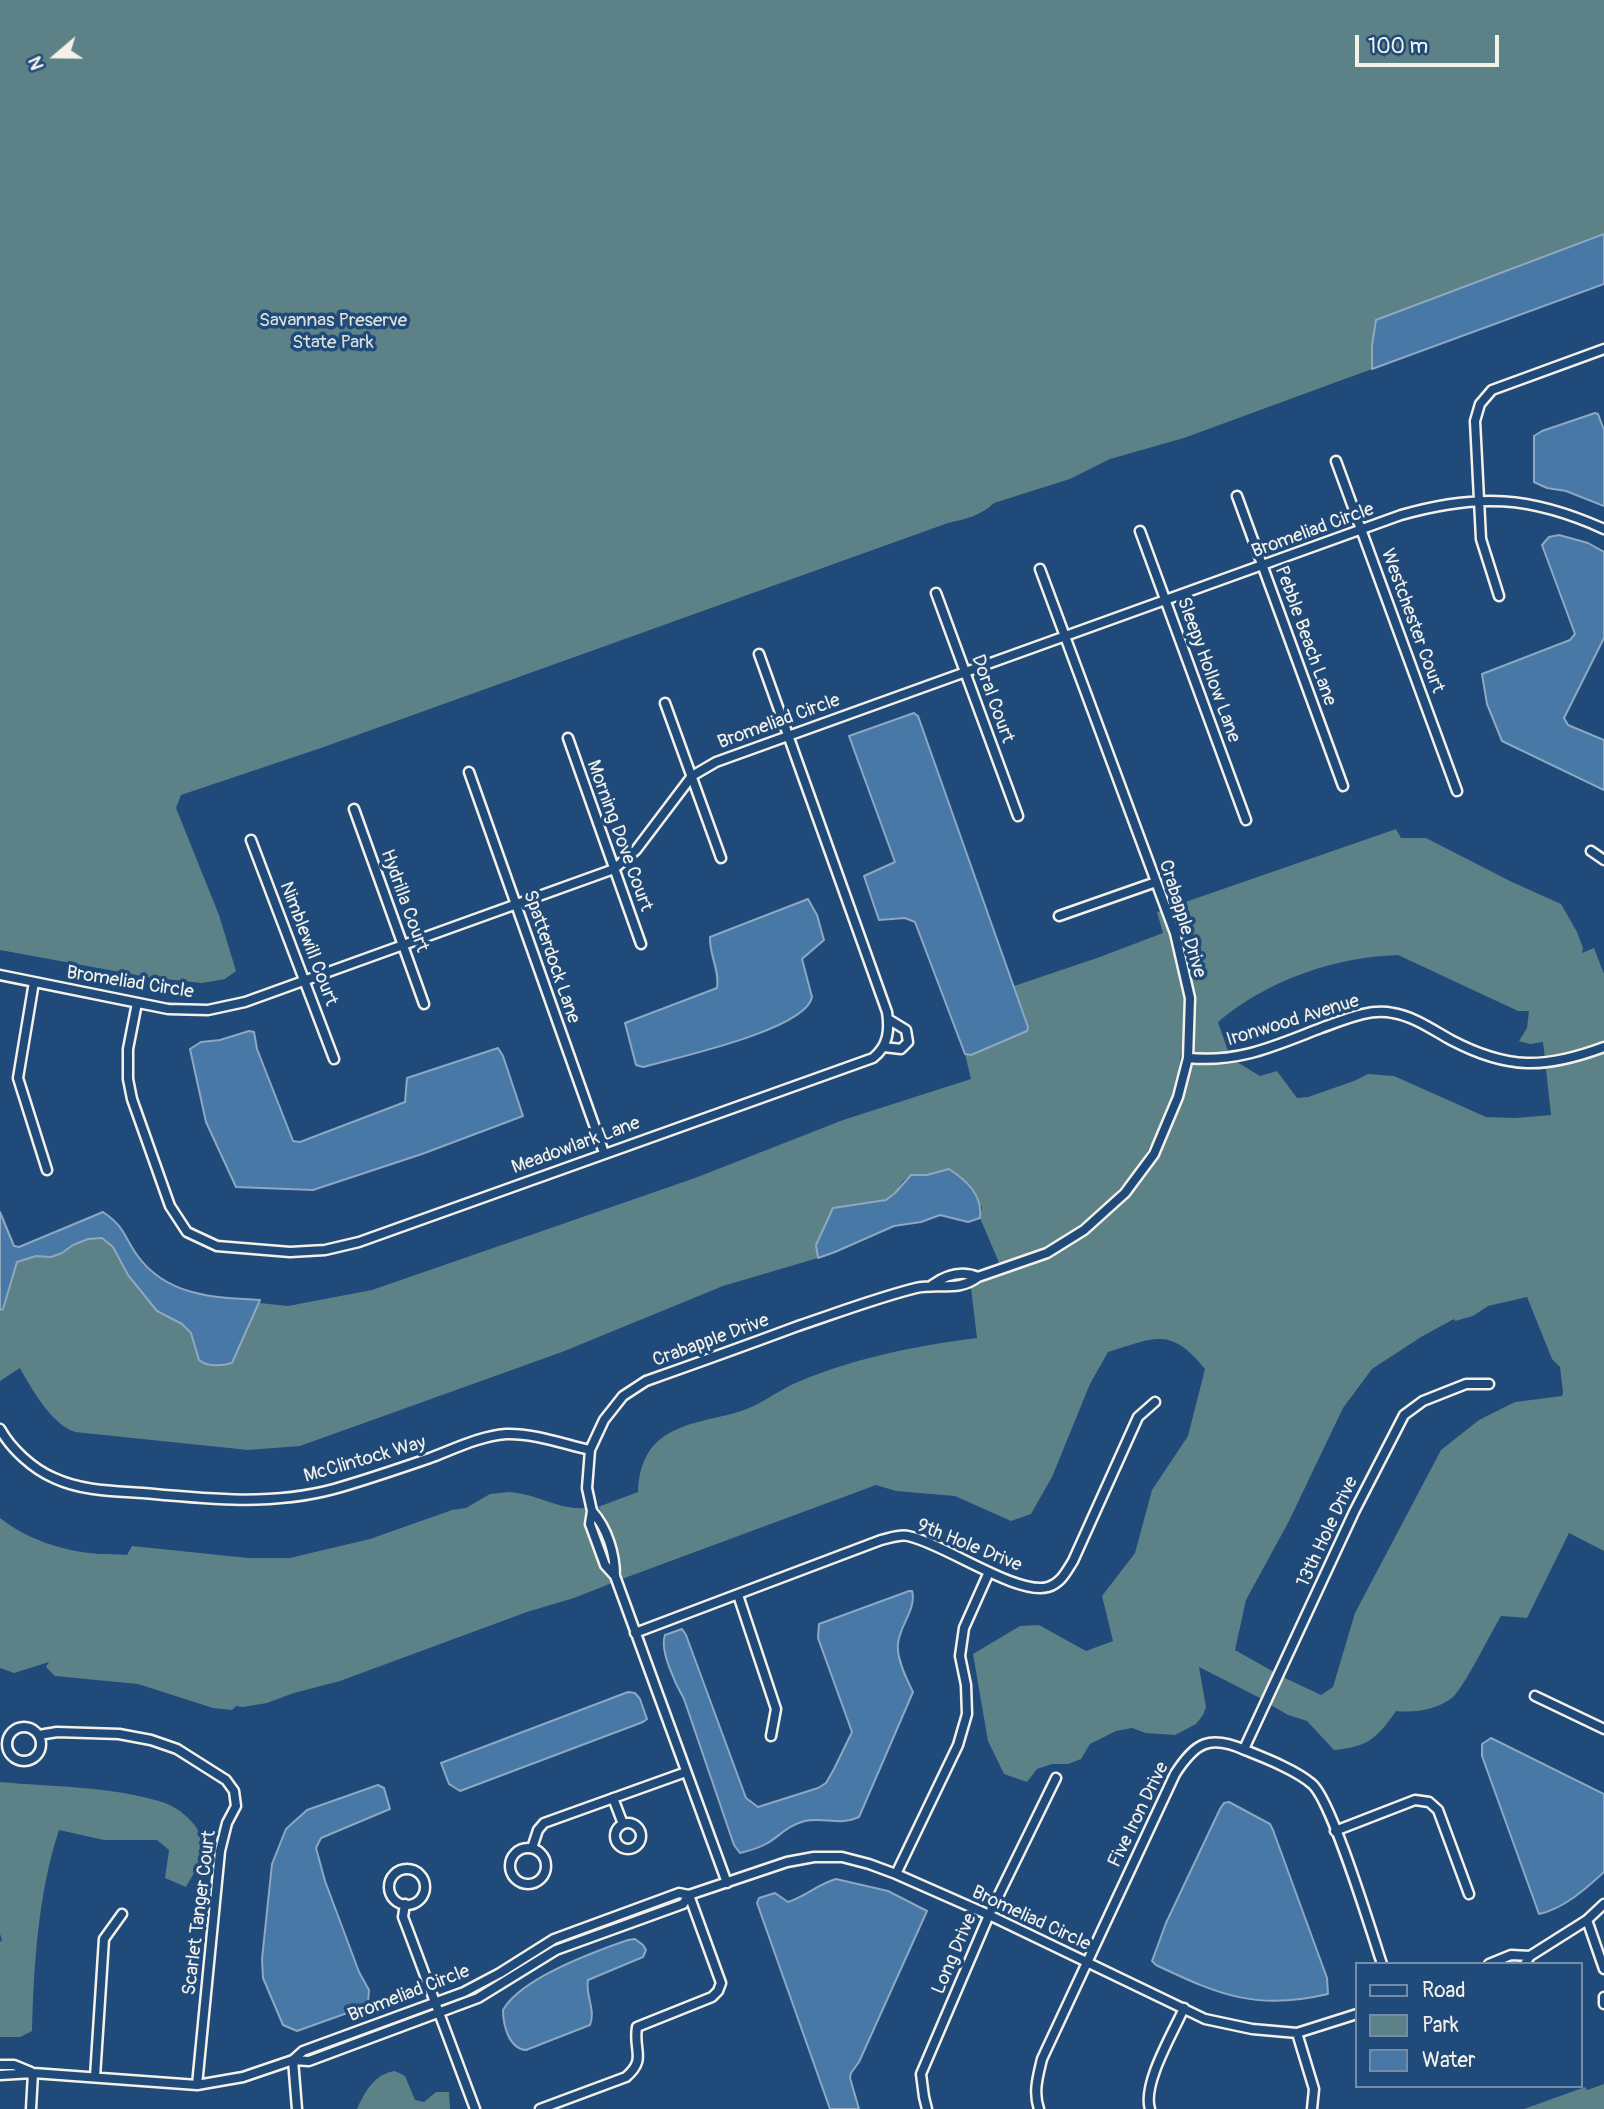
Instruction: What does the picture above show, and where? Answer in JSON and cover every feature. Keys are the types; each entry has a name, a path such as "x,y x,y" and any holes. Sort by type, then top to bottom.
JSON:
{"street":[{"path":"1499,596 1481,539 1475,421 1480,404 1492,390 1604,349"},
{"name":"Westchester Court","path":"1336,461 1457,791"},
{"name":"Pebble Beach Lane","path":"1237,496 1343,786"},
{"name":"Bromeliad Circle","path":"0,975 181,1010 208,1010 244,1002 614,869 636,850 692,776 716,762 1401,515 1440,504 1479,499 1541,506 1604,529"},
{"name":"Sleepy Hollow Lane","path":"1140,531 1246,820"},
{"name":"Crabapple Drive","path":"727,1883 615,1576 615,1560 601,1521 592,1511 587,1488 590,1450 604,1420 623,1396 646,1381 863,1303 932,1285 944,1288 970,1283 978,1277 1047,1253 1084,1230 1125,1193 1154,1154 1178,1097 1188,1058 1190,998 1175,933 1040,569"},
{"name":"Doral Court","path":"936,593 1018,816"},
{"path":"759,654 888,1019 888,1034 884,1047"},
{"path":"665,703 721,858"},
{"name":"Morning Dove Court","path":"568,738 641,944"},
{"name":"Spatterdock Lane","path":"469,772 604,1153"},
{"name":"Hydrilla Court","path":"354,809 424,1004"},
{"name":"Nimblewill Court","path":"251,840 334,1059"},
{"path":"1591,852 1604,860"},
{"path":"1059,916 1156,882"},
{"path":"34,982 18,1079 47,1170"},
{"name":"Meadowlark Lane","path":"137,1003 128,1049 128,1079 132,1099 170,1206 187,1232 207,1243 290,1252 342,1247 860,1063 873,1058 884,1047 901,1049 908,1042 906,1030 888,1019"},
{"name":"Ironwood Avenue","path":"1188,1058 1231,1059 1258,1052 1362,1013 1393,1013 1421,1023 1480,1054 1508,1063 1550,1063 1604,1047"},
{"name":"13th Hole Drive","path":"1244,1749 1354,1512 1404,1415 1423,1401 1466,1384 1489,1384"},
{"name":"9th Hole Drive","path":"635,1633 881,1539 905,1535 989,1572 1029,1587 1046,1588 1060,1581 1073,1560 1138,1417 1155,1402"},
{"name":"McClintock Way","path":"0,1429 26,1461 53,1478 84,1488 250,1500 331,1490 393,1471 480,1439 505,1434 525,1435 590,1450"},
{"path":"896,1874 958,1745 967,1714 966,1685 960,1656 964,1628 989,1572"},
{"path":"738,1595 776,1709 771,1736"},
{"path":"1535,1696 1604,1728"},
{"name":"Scarlet Tanger Court","path":"39,1735 40,1748 33,1759 19,1760 10,1754 8,1741 15,1730 28,1727 39,1735 57,1732 119,1734 151,1740 177,1749 226,1780 234,1791 236,1806 227,1823 220,1851 197,2085"},
{"name":"Five Iron Drive","path":"1039,2109 1036,2101 1036,2081 1042,2059 1174,1774 1188,1753 1203,1744 1219,1741 1244,1749 1314,1785 1335,1830 1381,1962"},
{"path":"532,1849 538,1830 544,1823 686,1772"},
{"name":"Long Drive","path":"927,2109 921,2074 989,1915 1056,1778"},
{"path":"613,1798 623,1824"},
{"path":"1335,1830 1415,1800 1429,1802 1438,1810 1469,1894"},
{"path":"532,1849 542,1855 545,1873 537,1882 524,1884 511,1874 510,1863 520,1850 532,1849"},
{"name":"Bromeliad Circle","path":"293,2060 303,2051 475,1987 543,1944 568,1932 679,1893 690,1895 787,1862 814,1857 853,1860 896,1874 989,1915 1205,2018 1252,2029 1297,2033 1356,2014"},
{"path":"410,1869 423,1878 425,1889 416,1902 405,1904 393,1897 390,1884 397,1872 410,1869"},
{"path":"540,2109 626,2077 637,2067 637,2027 712,1997 718,1991 720,1983 690,1895"},
{"name":"Bromeliad Circle","path":"0,2075 33,2073 197,2085 243,2077 293,2060 309,2061 440,2014 494,1990 556,1951 684,1903 690,1895"},
{"path":"405,1904 403,1917 475,2109"},
{"path":"1494,1962 1511,1955 1527,1960 1587,1920 1604,1904"},
{"path":"95,2077 104,1939 122,1914"},
{"path":"1587,1920 1604,1969"},
{"path":"1604,1997 1604,2004"},
{"path":"1150,2109 1149,2086 1184,2008"},
{"path":"1297,2033 1314,2090 1312,2109"},
{"path":"293,2060 297,2109"},
{"name":"Bromeliad Circle","path":"0,2065 14,2065 33,2073"},
{"path":"31,2109 33,2073"}],"green space":[{"name":"Savannas Preserve State Park","path":"0,0 1604,0 1604,234 1528,264 1372,345 1372,369 1184,438 1110,459 1070,479 994,503 972,516 321,748 181,795 176,808 219,915 236,971 225,979 202,983 147,977 0,950"},
{"path":"1396,829 1401,838 1426,838 1561,904 1577,932 1583,948 1582,953 1594,948 1604,974 1604,1041 1566,1055 1545,1059 1543,1042 1530,1044 1519,1041 1527,1028 1529,1011 1518,1011 1398,955 1326,966 1279,983 1237,1007 1218,1022 1229,1054 1193,1054 1195,997 1180,932 1171,907"},
{"path":"1161,911 1178,965 1185,1002 1178,1071 1168,1109 1151,1144 1130,1177 1103,1205 1073,1230 1038,1250 1000,1265 980,1218 982,1207 949,1169 927,1175 911,1175 886,1200 833,1208 816,1245 818,1258 723,1286 562,1352 300,1446 248,1450 75,1432 50,1414 20,1368 0,1381 0,1310 3,1309 17,1262 36,1256 51,1257 88,1239 103,1238 113,1246 128,1275 157,1311 182,1324 191,1333 199,1360 243,1336 259,1303 288,1306 372,1290 695,1178 843,1120 971,1079 965,1054 971,1055 1027,1031 1014,986 1163,933 1157,912"},
{"path":"1604,1052 1604,1551 1569,1533 1527,1618 1501,1616 1458,1692 1440,1705 1426,1710 1396,1711 1370,1740 1355,1747 1334,1750 1307,1721 1288,1715 1271,1705 1283,1677 1321,1695 1333,1687 1355,1613 1441,1450 1479,1420 1515,1402 1562,1396 1560,1367 1552,1359 1527,1297 1488,1306 1473,1316 1455,1321 1454,1319 1421,1337 1372,1369 1343,1408 1289,1521 1246,1600 1235,1650 1274,1672 1262,1699 1199,1667 1206,1707 1196,1724 1175,1735 1146,1733 1132,1728 1116,1731 1090,1744 1081,1759 1037,1769 1027,1782 1004,1774 988,1741 973,1654 1020,1626 1039,1625 1086,1651 1113,1641 1102,1596 1135,1553 1152,1490 1188,1436 1205,1369 1182,1346 1161,1339 1108,1352 1090,1384 1052,1477 1031,1514 1011,1521 955,1496 896,1491 876,1485 622,1579 620,1558 606,1519 598,1507 638,1492 642,1466 655,1444 674,1430 744,1410 791,1385 836,1368 906,1350 977,1338 971,1288 1050,1257 1097,1226 1126,1199 1159,1155 1178,1110 1192,1064 1237,1062 1260,1076 1277,1071 1297,1098 1308,1097 1368,1074 1394,1076 1486,1117 1515,1118 1551,1115 1546,1069"},
{"path":"509,1492 566,1507 585,1508 585,1526 596,1557 612,1583 340,1681 267,1703 236,1706 232,1710 213,1708 138,1684 55,1676 46,1667 49,1662 14,1673 0,1668 0,1518 34,1538 59,1547 99,1554 127,1555 132,1546 248,1558 290,1558 370,1539 452,1510 466,1508 490,1494"},
{"path":"0,1782 102,1790 162,1802 190,1820 201,1837 202,1844 199,1863 186,1887 165,1878 169,1850 157,1840 104,1840 59,1830 42,1904 32,2031 20,2037 0,2037"},
{"path":"395,2071 405,2076 415,2100 424,2102 436,2092 449,2092 450,2109 357,2109 376,2080"},
{"path":"1604,2084 1604,2109 1524,2109 1585,2087 1587,2090"}],"water":[{"path":"1604,234 1604,284 1372,369 1376,320"},
{"path":"1598,414 1604,430 1604,506 1534,482 1534,436"},
{"path":"1559,535 1588,543 1604,552 1604,638 1564,718 1568,725 1604,740 1604,790 1502,741 1487,704 1482,674 1570,640 1575,634 1542,545 1549,537"},
{"path":"914,713 918,716 1028,1027 1027,1031 971,1055 965,1054 915,922 905,918 879,920 864,876 895,862 849,736"},
{"path":"808,899 817,915 824,940 802,959 812,997 804,1009 787,1021 737,1041 643,1067 636,1065 625,1023 717,988 710,937"},
{"path":"249,1031 254,1032 257,1049 293,1141 300,1142 405,1102 407,1078 498,1048 523,1116 422,1154 313,1190 236,1187 206,1122 190,1049 201,1042 220,1040"},
{"path":"949,1169 967,1183 976,1195 980,1218 968,1222 940,1215 921,1222 894,1226 818,1258 816,1245 833,1208 886,1200 911,1175 927,1175"},
{"path":"0,1212 14,1246 19,1247 103,1212 120,1227 149,1269 162,1279 177,1287 209,1296 260,1300 232,1363 215,1365 199,1360 191,1333 182,1324 157,1311 128,1275 113,1247 102,1238 88,1239 51,1257 36,1256 17,1262 3,1309 0,1310"},
{"path":"912,1591 912,1604 899,1637 898,1650 902,1669 913,1692 859,1817 845,1821 805,1821 763,1845 740,1853 734,1845 684,1699 669,1667 664,1649 665,1635 682,1629 686,1635 746,1798 758,1807 826,1783 852,1732 818,1638 819,1624"},
{"path":"628,1692 635,1693 640,1699 647,1719 643,1722 460,1791 449,1784 441,1763"},
{"path":"1491,1738 1604,1794 1604,1872 1574,1898 1539,1914 1482,1756 1482,1744"},
{"path":"378,1785 384,1788 390,1809 321,1838 316,1848 325,1881 359,1972 369,1990 368,2003 364,2007 297,2031 283,2025 263,1978 262,1959 272,1864 286,1829 307,1810"},
{"path":"1229,1802 1270,1824 1327,1978 1328,1994 1280,2001 1239,1997 1199,1985 1152,1961 1166,1923 1220,1809 1224,1803"},
{"path":"836,1879 888,1891 927,1911 859,2062 851,2073 859,2109 830,2109 757,1903 759,1898 775,1893 788,1902"},
{"path":"635,1939 646,1950 643,1957 588,1980 592,2013 590,2025 526,2050 520,2049 511,2041 503,2010 525,1987 578,1959"}]}
